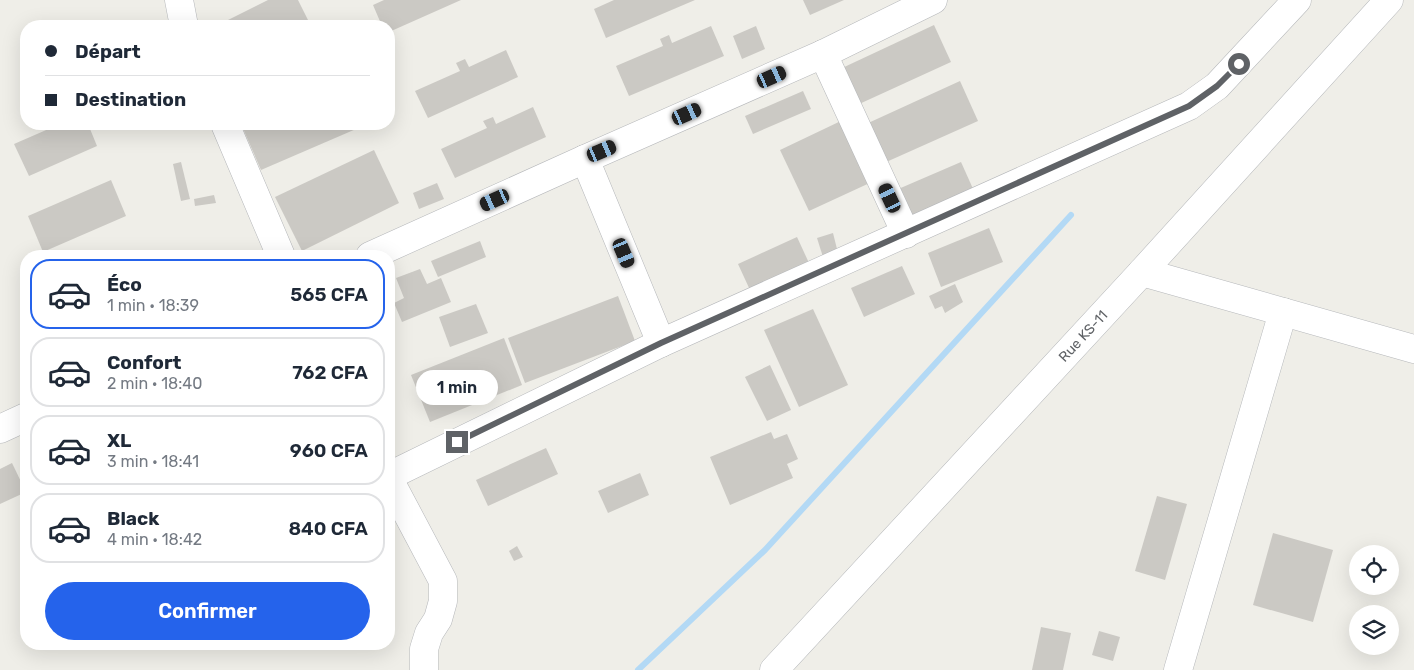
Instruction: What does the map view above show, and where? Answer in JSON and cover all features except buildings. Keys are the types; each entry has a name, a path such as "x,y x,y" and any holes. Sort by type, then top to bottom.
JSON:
{"street":[{"path":"180,0 183,20"},
{"path":"383,250 823,54 933,0"},
{"path":"395,473 661,343 1189,106 1217,86 1297,0"},
{"name":"Rue KS-11","path":"774,670 1142,272 1389,0"},
{"path":"823,54 906,234"},
{"path":"228,130 279,250"},
{"path":"585,159 661,343"},
{"path":"1142,272 1414,349"},
{"path":"1178,670 1283,312"},
{"path":"0,429 20,420"},
{"path":"395,491 443,581 443,601 438,619 429,633 424,649 424,670"}],"waterway":[{"path":"638,670 765,550 1071,215"}],"route":[{"path":"457,442 661,343 1189,106 1217,86 1239,64"}]}
